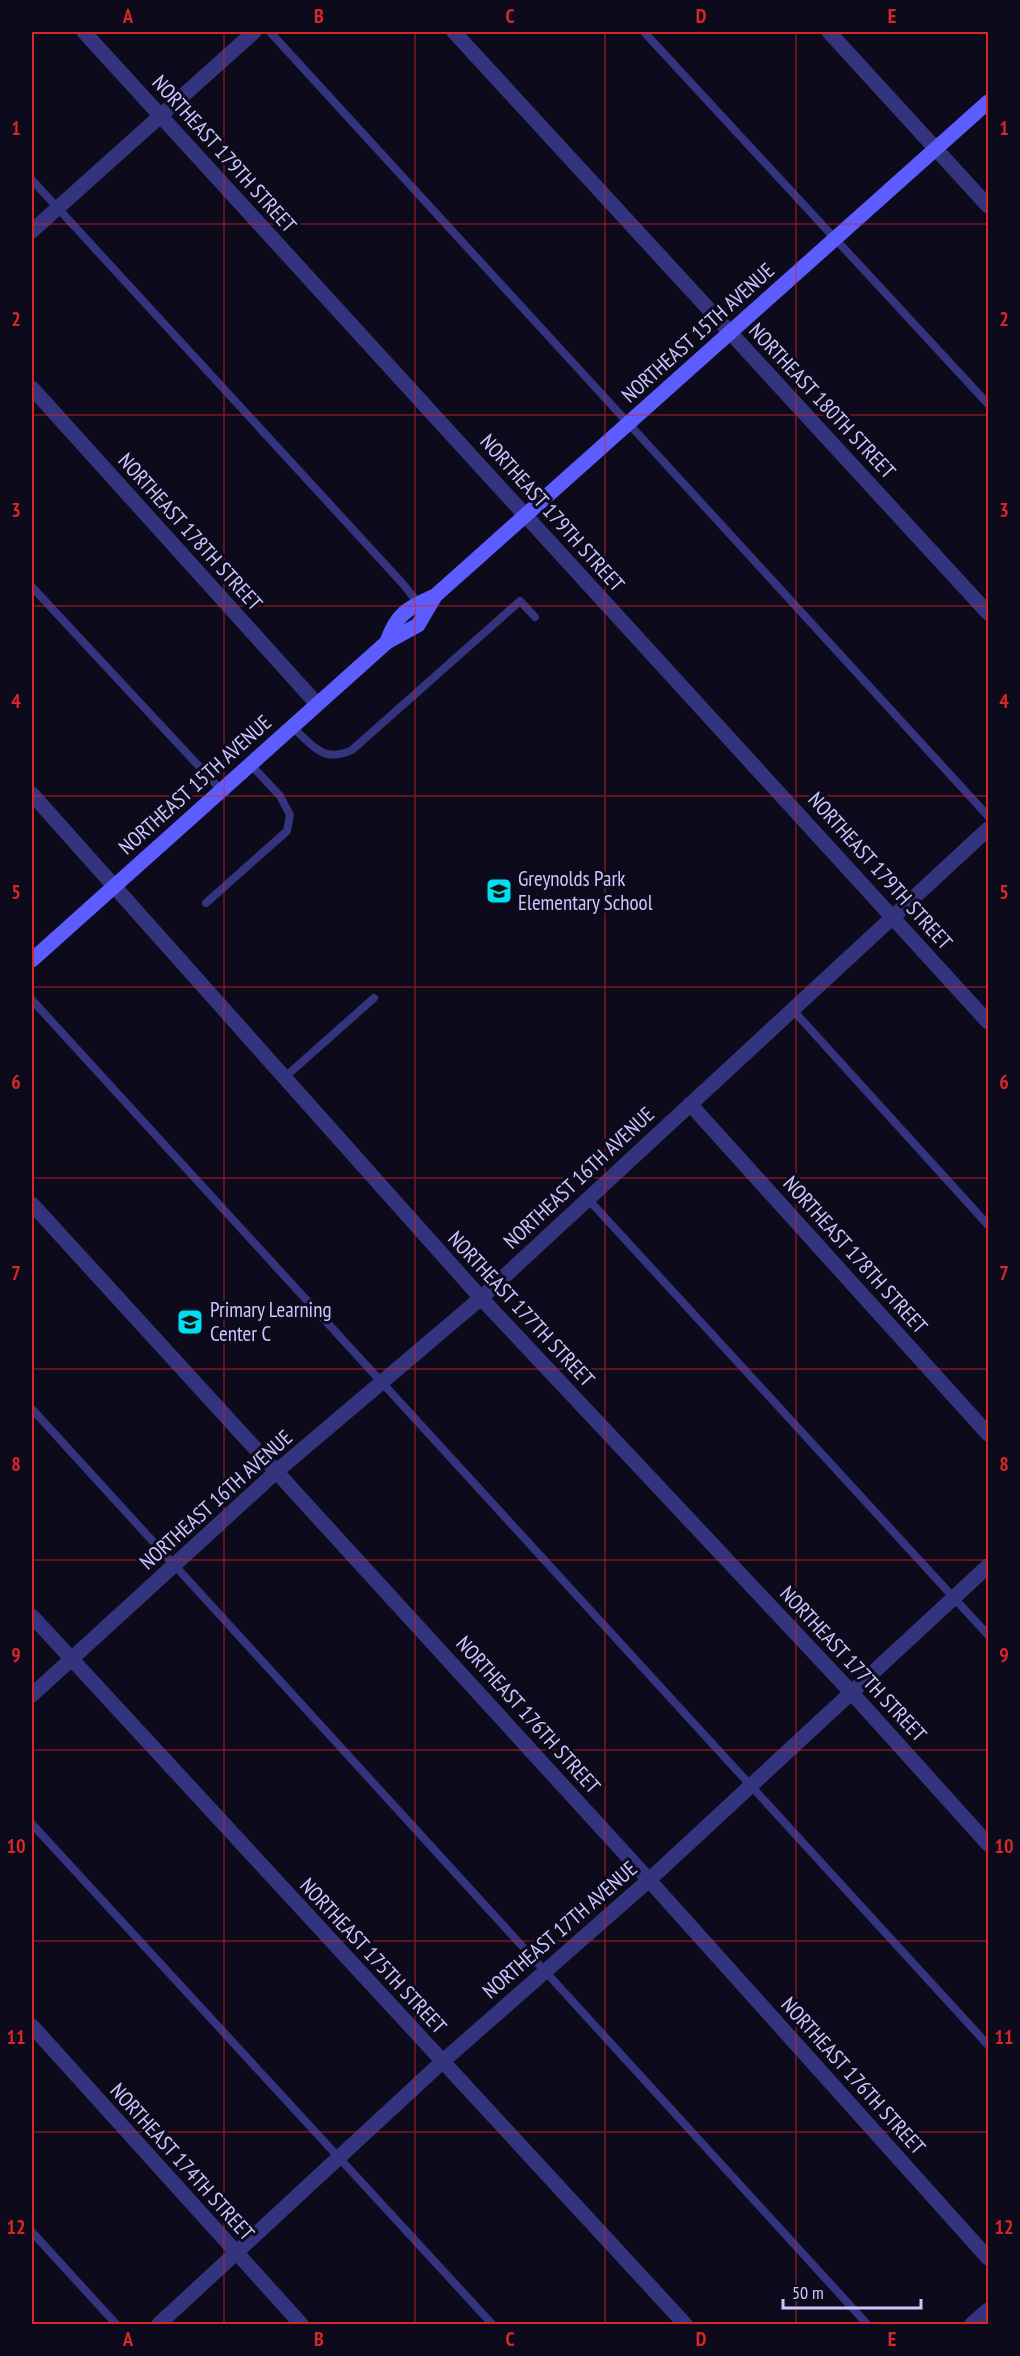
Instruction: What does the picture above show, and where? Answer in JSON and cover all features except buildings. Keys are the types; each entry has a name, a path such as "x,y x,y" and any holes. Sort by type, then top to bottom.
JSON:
{"street":[{"name":"NORTHEAST 179TH STREET","path":"84,32 893,915 988,1022"},
{"path":"32,231 254,32"},
{"name":"NORTHEAST 180TH STREET","path":"454,32 988,613"},
{"path":"829,32 988,206"},
{"name":"NORTHEAST 15TH AVENUE","path":"387,642 393,625 404,611 435,596 526,517 729,332 988,102"},
{"name":"NORTHEAST 178TH STREET","path":"32,388 317,704"},
{"name":"NORTHEAST 15TH AVENUE","path":"32,960 387,642 418,625 435,596"},
{"name":"NORTHEAST 177TH STREET","path":"32,794 481,1298 851,1692 988,1844"},
{"name":"NORTHEAST 16TH AVENUE","path":"32,1695 277,1471 481,1298 988,829"},
{"name":"NORTHEAST 178TH STREET","path":"690,1104 988,1434"},
{"name":"NORTHEAST 176TH STREET","path":"32,1204 649,1880 988,2258"},
{"name":"NORTHEAST 17TH AVENUE","path":"159,2325 442,2062 649,1880 988,1566"},
{"name":"NORTHEAST 175TH STREET","path":"32,1616 685,2325"},
{"name":"NORTHEAST 174TH STREET","path":"32,2026 301,2325"},
{"path":"972,2325 988,2310"}],"lane":[{"path":"270,32 988,816"},
{"path":"644,32 988,404"},
{"path":"32,180 387,566 419,604"},
{"path":"32,587 222,791"},
{"path":"292,727 323,754 340,756 352,750 520,601 535,617"},
{"path":"206,903 287,831 290,815 280,796 251,765"},
{"path":"285,1077 374,998"},
{"path":"32,1000 988,2045"},
{"path":"792,1009 988,1225"},
{"path":"588,1199 988,1635"},
{"path":"32,1409 867,2325"},
{"path":"32,1824 492,2325"},
{"path":"32,2232 116,2325"}],"place":[{"name":"Greynolds Park Elementary School","path":"499,891"},
{"name":"Primary Learning Center C","path":"190,1322"}]}
